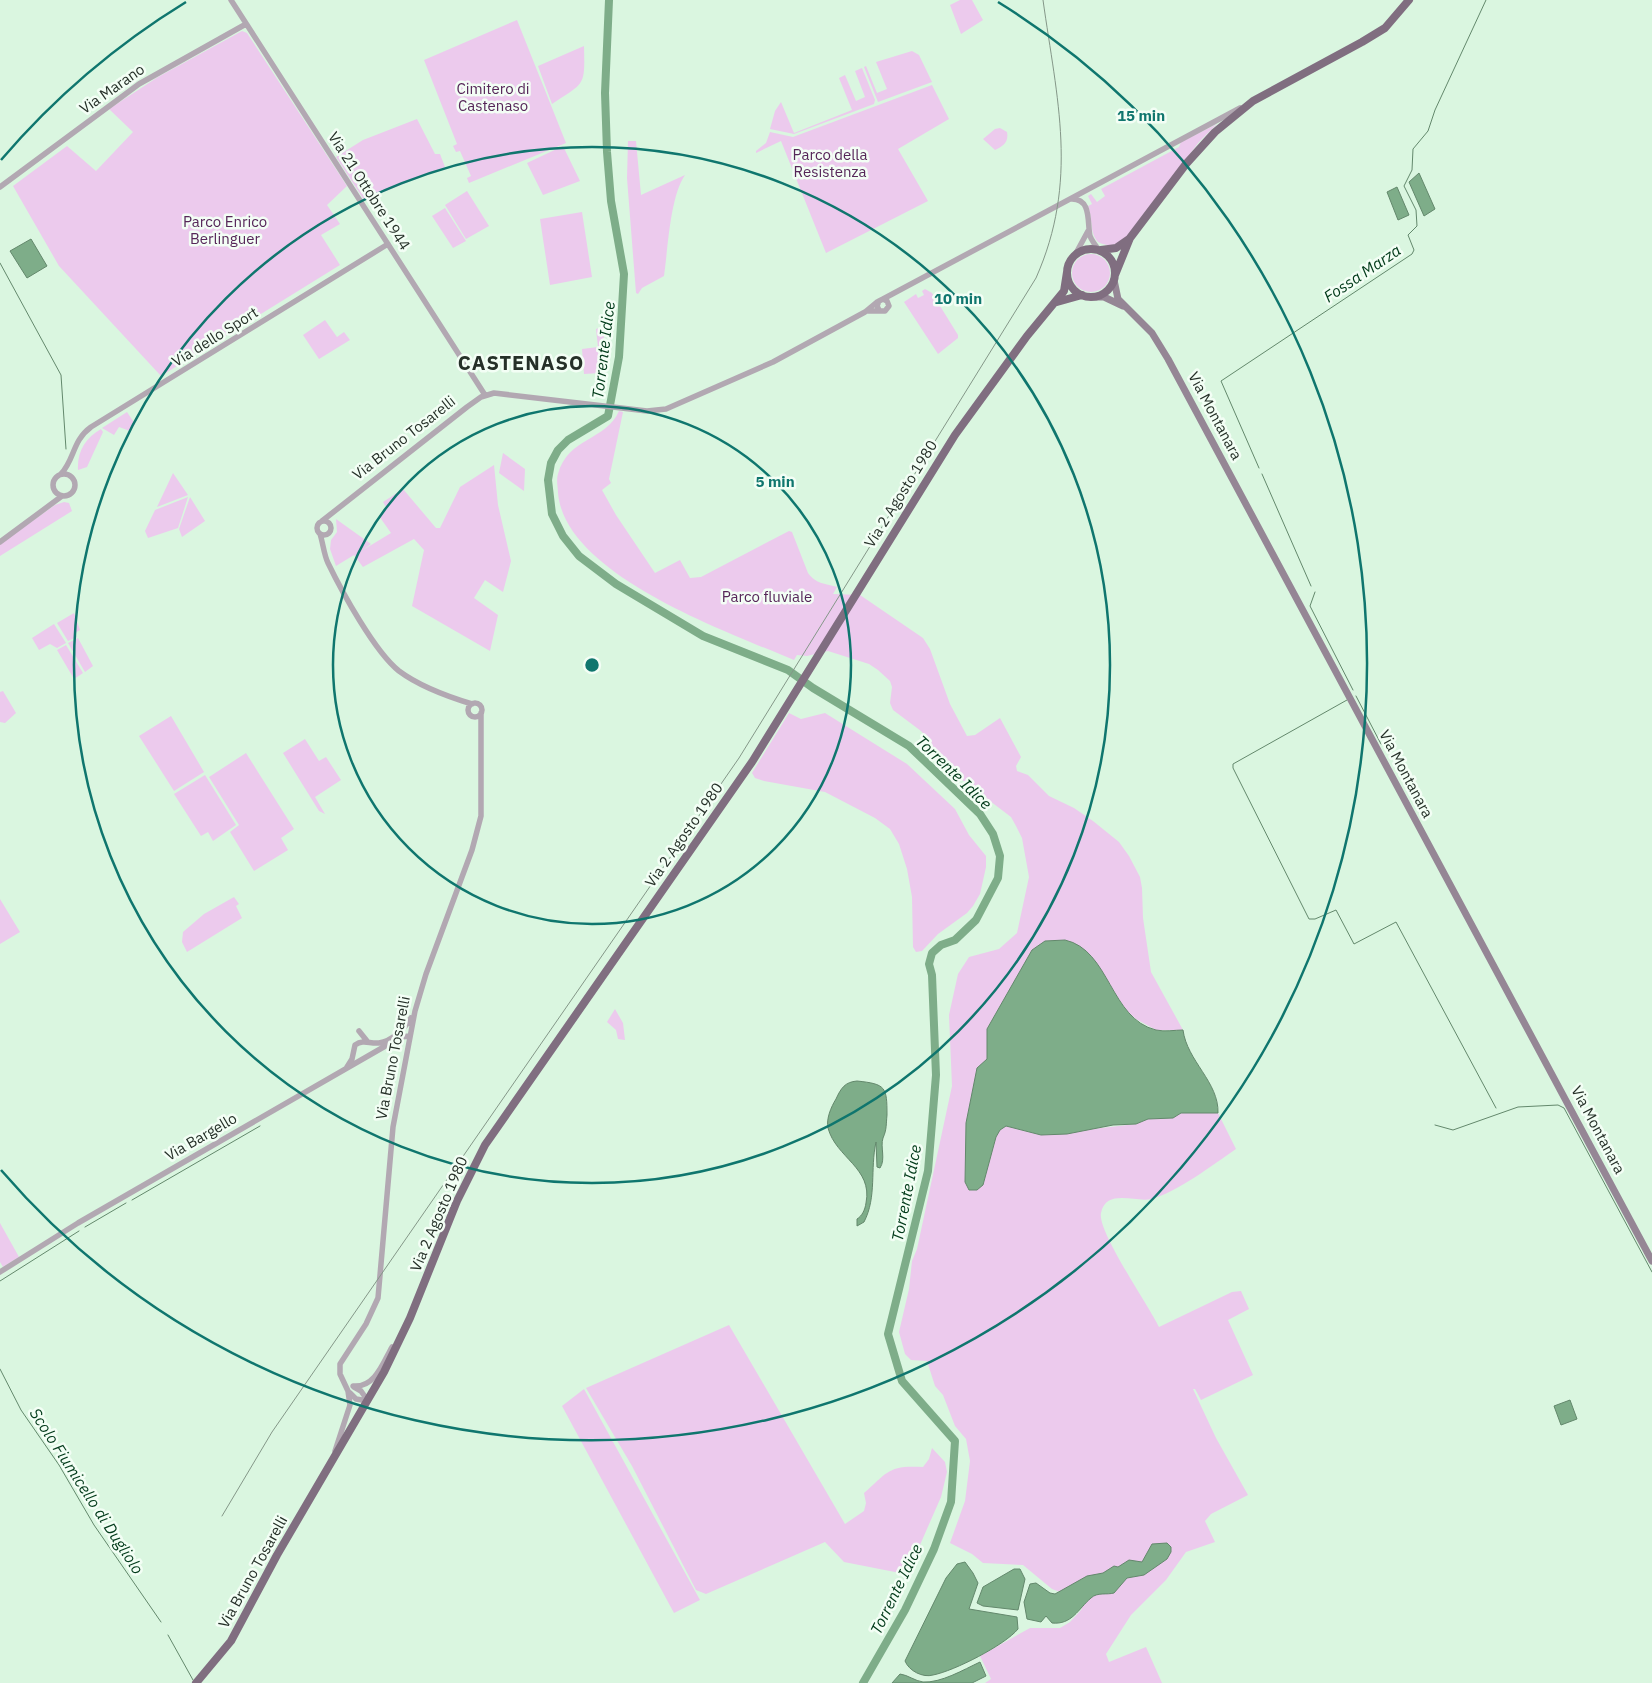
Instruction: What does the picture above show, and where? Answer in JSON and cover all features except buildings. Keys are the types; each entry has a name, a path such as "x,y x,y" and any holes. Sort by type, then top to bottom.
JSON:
{"main road":[{"path":"1130,238 1116,248 1086,249 1076,254 1067,272 1071,286 1082,295 1092,297 1108,290 1130,238 1200,146 1227,120 1253,101 1385,28 1409,0"},
{"path":"1100,250 1110,257 1115,277"},
{"name":"Via 2 Agosto 1980","path":"368,1401 406,1327 457,1201 485,1145 740,780 955,436 1027,336 1064,291 1067,272"},
{"name":"Via Montanara","path":"1115,277 1116,294 1125,307 1152,333 1168,359 1652,1261"},
{"path":"1056,303 1082,295"},
{"name":"Via Montanara","path":"1092,297 1112,300 1125,307"},
{"name":"Via Bruno Tosarelli","path":"196,1683 231,1641 270,1569 368,1401"}],"street":[{"name":"Via 21 Ottobre 1944","path":"231,0 485,395"},
{"name":"Via Marano","path":"0,187 139,84 246,24"},
{"path":"485,395 494,393 654,411 682,403 784,357 865,312 880,301 902,291 1253,101"},
{"path":"1070,200 1078,199 1084,204 1088,215 1092,242 1100,250"},
{"path":"1076,254 1089,228"},
{"name":"Via dello Sport","path":"61,474 69,463 78,440 91,427 388,244"},
{"path":"865,312 885,311 902,291"},
{"path":"880,301 887,301 889,306"},
{"path":"879,310 880,301"},
{"name":"Via Bruno Tosarelli","path":"322,521 467,406 485,395"},
{"name":"Via dello Sport","path":"69,463 71,477"},
{"path":"0,542 49,506 62,496 69,495 74,490 75,483 71,477 61,474 54,480 54,490 49,506"},
{"path":"54,490 62,496"},
{"name":"Via Bruno Tosarelli","path":"332,526 333,516 342,504"},
{"path":"326,555 332,526 328,521 322,521 317,527 328,564 369,635 386,659 408,676 455,698 480,706 481,713 478,717 472,717 455,698"},
{"path":"320,534 330,533"},
{"path":"468,712 472,704"},
{"name":"Via Bruno Tosarelli","path":"328,1470 350,1405 348,1391 340,1374 340,1364 366,1324 378,1298 393,1127 409,1036 426,974 478,828 482,807 481,713"},
{"name":"Via Bruno Tosarelli","path":"472,717 481,737"},
{"path":"345,1069 351,1062 355,1045 367,1041 383,1042 400,1031 415,1012"},
{"path":"359,1031 367,1041"},
{"path":"400,1031 409,1036"},
{"name":"Via Bargello","path":"0,1272 78,1223 401,1037 409,1036"},
{"path":"353,1386 362,1386 370,1382 406,1327"},
{"path":"345,1382 361,1391 368,1401"},
{"path":"348,1391 356,1399 368,1401"}],"green space":[{"path":"960,0 972,0 983,20 961,34 950,5"},
{"name":"Cimitero di Castenaso","path":"517,20 566,143 469,183 467,178 471,176 460,151 456,152 453,146 457,144 424,60"},
{"name":"Parco Enrico Berlinguer","path":"242,31 247,33 347,186 327,205 340,224 321,235 340,265 161,376 59,266 13,186 67,146 96,171 133,132 109,109 158,77"},
{"path":"584,46 584,69 581,82 577,87 552,104 538,66"},
{"path":"912,51 919,55 932,82 878,102 864,67 866,66 877,93 887,89 876,62"},
{"path":"862,68 875,100 874,104 794,134 770,129 775,111 781,102 794,133 852,110 839,78 845,75 856,101 865,97 855,71"},
{"name":"Parco della Resistenza","path":"932,85 949,119 898,149 928,201 826,253 781,141 756,153 756,151 766,143 770,132 793,137"},
{"path":"417,119 435,154 440,154 445,167 364,200 336,157 363,140"},
{"path":"1217,124 1199,142 1127,236 1114,245 1098,242 1092,229 1088,206 1092,204 1088,196 1091,194 1097,202 1105,196 1101,189 1179,147 1181,142"},
{"path":"1000,128 1007,132 1007,138 1003,145 995,150 983,139 995,129"},
{"path":"628,141 636,141 641,195 685,175 673,209 664,276 642,288 638,294 636,293 627,178"},
{"path":"563,146 580,181 543,195 527,163"},
{"path":"467,191 489,226 466,239 445,205"},
{"path":"445,208 466,241 453,248 432,216"},
{"path":"582,212 592,277 550,285 540,219"},
{"path":"1091,254 1104,260 1110,273 1104,286 1091,292 1078,286 1072,273 1078,260"},
{"path":"925,289 932,293 958,335 958,338 938,354 904,302 916,294 918,298 924,295 922,291"},
{"path":"325,320 337,337 344,332 350,340 319,359 303,335"},
{"path":"605,326 600,373 584,374 582,349 598,347 596,329"},
{"name":"Parco fluviale","path":"619,411 623,412 609,479 611,483 602,490 616,515 655,573 680,560 690,578 701,577 789,531 792,532 808,573 814,579 837,587 833,594 860,595 923,638 930,649 950,704 967,736 975,735 1000,718 1021,757 1016,766 1017,771 1028,775 1049,796 1074,808 1119,842 1140,877 1143,918 1151,972 1183,1030 1156,1030 1136,1019 1126,1010 1092,958 1065,940 1045,941 1032,951 987,1029 987,1059 966,1123 965,1182 983,1185 996,1137 1000,1130 1006,1126 1041,1135 1136,1124 1148,1119 1173,1118 1181,1113 1218,1113 1236,1149 1172,1191 1145,1200 1115,1199 1104,1205 1101,1213 1102,1222 1115,1251 1159,1327 1232,1292 1241,1291 1249,1309 1228,1320 1253,1375 1201,1400 1195,1389 1193,1389 1216,1438 1248,1495 1211,1514 1205,1521 1215,1542 1186,1552 1166,1580 1131,1615 1106,1654 1109,1662 1146,1647 1162,1683 985,1683 991,1679 980,1656 1030,1628 1060,1628 1070,1622 1082,1609 1076,1598 1052,1589 1023,1565 983,1563 972,1554 950,1543 965,1501 970,1461 966,1439 955,1426 943,1395 935,1386 927,1361 911,1360 905,1354 899,1332 909,1289 912,1261 917,1249 952,1086 949,1015 958,974 969,957 999,949 1017,933 1029,877 1022,838 1011,817 961,779 937,756 931,742 921,731 893,710 890,703 892,687 890,681 869,664 828,651 807,656 797,655 794,660 730,634 654,597 618,574 589,550 567,523 558,493 557,476 563,462 570,453 605,428 613,421"},
{"path":"127,412 135,424 130,431 119,427 114,435 102,428"},
{"path":"101,429 103,432 87,467 78,470 79,457 83,446 86,441"},
{"path":"503,453 525,469 524,491 499,473"},
{"path":"494,465 498,505 511,561 503,592 485,580 474,598 498,615 490,651 412,606 424,550 414,539 363,567 354,555 336,566 330,549 331,540 337,532 336,519 371,544 363,550 391,533 379,516 387,509 383,502 403,489 436,528 440,528 460,487"},
{"path":"173,473 188,495 157,507"},
{"path":"188,497 178,528 148,538 145,531 155,510"},
{"path":"190,497 205,521 182,537 179,529"},
{"path":"64,502 69,503 72,511 0,556 0,544 55,505"},
{"path":"74,613 80,630 75,633 77,637 68,641 57,623"},
{"path":"54,624 66,643 57,648 50,644 39,650 32,638"},
{"path":"78,638 93,666 85,672 68,643"},
{"path":"66,645 83,673 74,679 57,650"},
{"path":"3,691 16,713 5,723 0,722 0,692"},
{"path":"789,713 801,719 825,713 907,764 955,809 969,835 986,856 986,867 980,894 973,906 967,913 938,934 922,951 916,952 913,947 912,897 907,869 899,844 890,829 875,818 825,792 764,781 755,778 752,773"},
{"path":"171,716 204,772 174,791 139,736"},
{"path":"305,739 319,761 326,757 341,780 315,797 325,814 319,811 283,753"},
{"path":"246,753 294,829 281,838 288,850 254,871 230,832 239,825 209,777"},
{"path":"205,775 236,825 213,841 208,832 201,836 174,794"},
{"path":"234,897 239,904 236,906 242,918 187,952 182,942 183,932 204,914"},
{"path":"0,899 20,932 0,944"},
{"path":"615,1009 623,1023 625,1040 618,1039 616,1030 607,1022"},
{"path":"0,1223 19,1257 3,1267 0,1262"},
{"path":"729,1325 845,1524 864,1511 866,1503 864,1493 889,1471 902,1467 923,1467 929,1459 932,1448 945,1462 947,1472 941,1497 916,1554 900,1573 844,1562 825,1542 706,1594 696,1590 632,1466 586,1388"},
{"path":"584,1389 700,1600 674,1613 562,1406"}],"shaded area":[{"path":"1419,173 1435,209 1424,216 1409,182"},
{"path":"1397,187 1409,215 1398,220 1387,192"},
{"path":"31,239 47,266 27,278 10,251"},
{"path":"1065,940 1080,946 1092,957 1129,1013 1141,1023 1159,1031 1183,1030 1190,1052 1214,1091 1218,1113 1181,1113 1173,1118 1148,1119 1136,1124 1113,1125 1067,1134 1041,1135 1006,1126 1000,1130 996,1137 983,1185 977,1190 969,1190 965,1182 966,1123 977,1068 987,1059 987,1029 1032,950 1045,941"},
{"path":"857,1081 874,1084 883,1089 886,1098 887,1115 886,1129 882,1142 882,1164 880,1168 877,1167 876,1142 871,1203 864,1222 857,1226 857,1219 865,1208 867,1191 859,1172 832,1138 828,1128 828,1117 838,1095 846,1084"},
{"path":"1570,1400 1577,1419 1561,1425 1554,1406"},
{"path":"1167,1543 1171,1547 1171,1552 1167,1559 1144,1575 1127,1578 1114,1593 1093,1596 1070,1619 1059,1623 1052,1623 1046,1616 1041,1622 1027,1619 1024,1602 1030,1584 1036,1583 1050,1593 1055,1594 1087,1576 1103,1573 1129,1560 1142,1562 1152,1544"},
{"path":"965,1562 978,1583 969,1609 1017,1617 1018,1629 991,1650 942,1673 929,1676 917,1673 905,1661 946,1578 957,1564"},
{"path":"1014,1569 1020,1569 1025,1579 1018,1610 983,1606 977,1603 983,1587"},
{"path":"980,1662 986,1676 972,1683 892,1683 900,1674 923,1682 930,1682 952,1675"}],"waterway":[{"name":"Torrente Idice","path":"609,0 605,93 607,152 611,201 624,274 619,357 608,416 568,440 558,450 551,463 548,480 552,514 563,536 579,556 616,584 703,636 788,670 813,688 909,746 980,814 993,834 1000,856 998,878 976,920 955,940 941,945 932,953 929,964 932,975 936,1075 928,1171 888,1334 902,1381 955,1441 951,1502 934,1549 905,1610 863,1683"},
{"name":"Fossa Marza","path":"1259,468 1221,381 1412,254 1414,250 1408,235 1417,226 1416,210 1404,186 1412,170 1413,149 1428,131 1435,110 1486,0"},
{"path":"0,263 61,375 66,449"},
{"name":"Fossa Marza","path":"1262,474 1311,586"},
{"name":"Fossa Marza","path":"1315,592 1310,606 1353,690"},
{"name":"Fossa Marza","path":"1356,696 1381,744"},
{"path":"1347,700 1233,764 1233,768 1309,919 1315,919 1336,910 1354,944 1396,922 1496,1108"},
{"path":"1435,1125 1453,1130 1518,1107 1558,1105 1564,1108 1652,1272"},
{"path":"132,1200 260,1126"},
{"path":"85,1227 126,1203"},
{"path":"0,1281 79,1231"},
{"name":"Scolo Fiumicello di Dugliolo","path":"0,1369 21,1410 59,1465 94,1525 161,1622"},
{"name":"Scolo Fiumicello di Dugliolo","path":"168,1635 193,1680"}],"railway":[{"path":"222,1516 272,1432 739,758 1036,278 1049,242 1057,208 1061,174 1058,106 1043,0"}],"district":[{"name":"CASTENASO","path":"521,363"}]}
